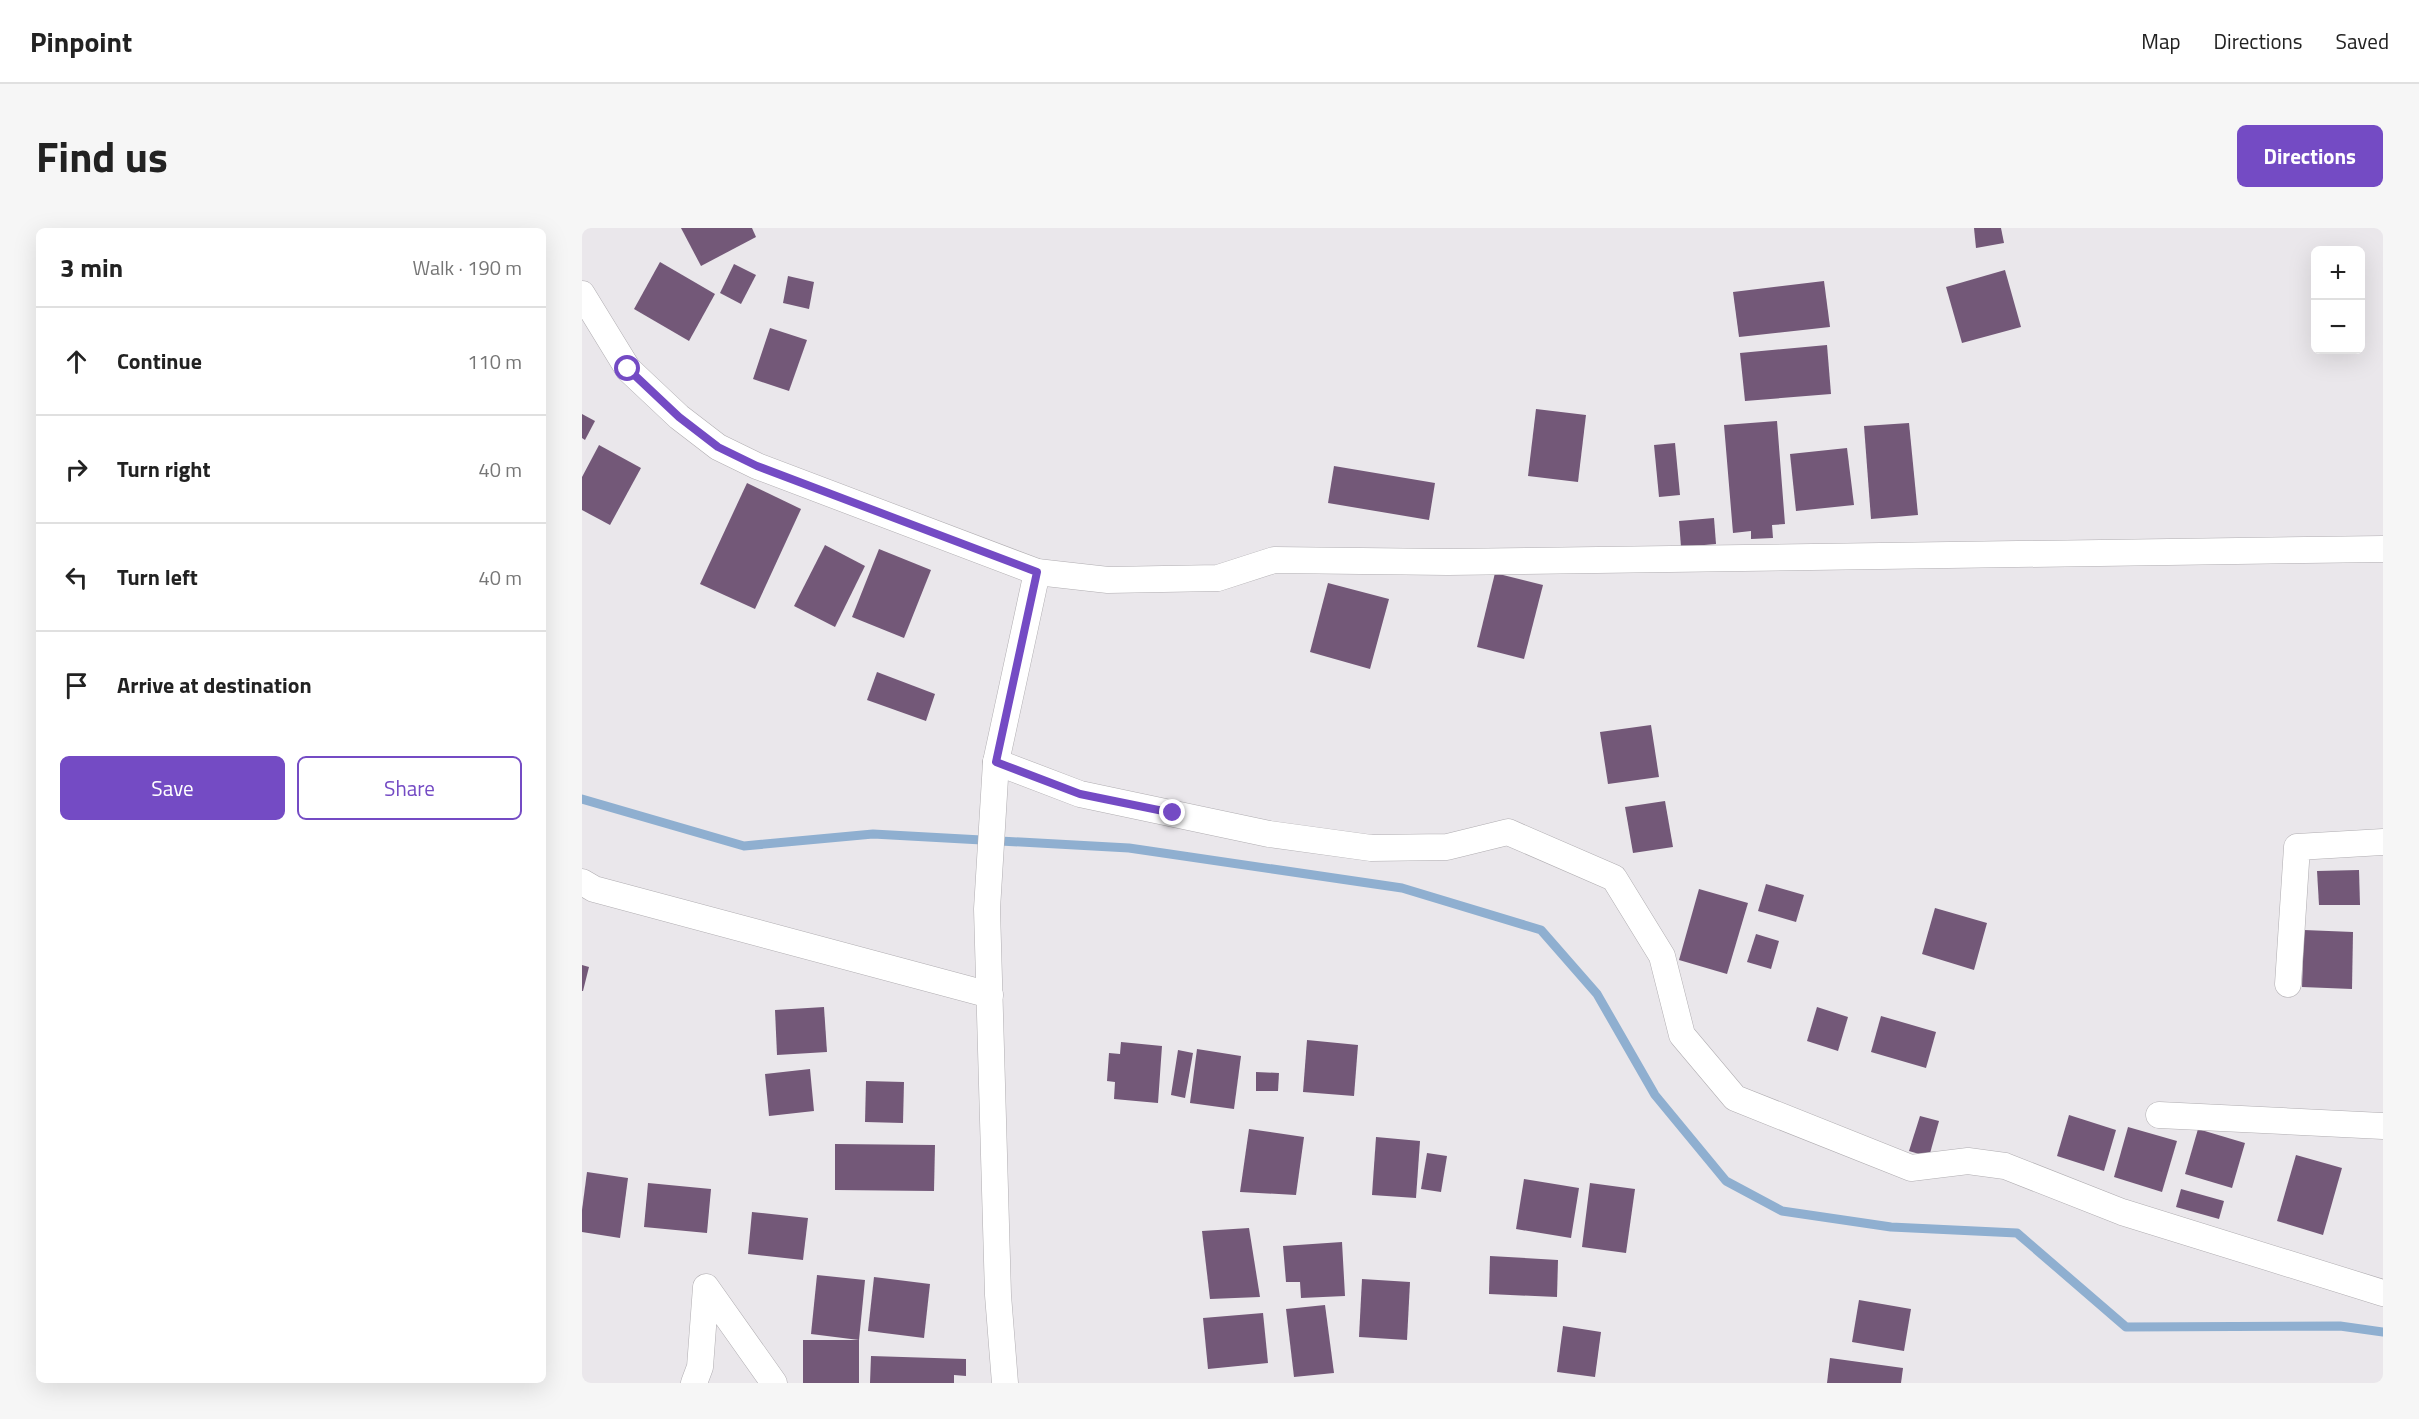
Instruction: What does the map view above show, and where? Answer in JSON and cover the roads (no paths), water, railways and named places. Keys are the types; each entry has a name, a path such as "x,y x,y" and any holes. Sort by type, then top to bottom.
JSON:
{"street":[{"path":"582,294 628,369 679,417 718,447 757,466 1037,572 1108,580 1149,580 1218,578 1274,560 1448,562 2383,549"},
{"path":"1005,1383 998,1283 987,909 996,762 1037,572"},
{"path":"996,762 1080,794 1269,834 1360,847 1447,847 1508,832 1614,878 1662,956 1682,1035 1735,1098 1911,1168 1968,1161 2005,1166 2122,1212 2383,1293"},
{"path":"2288,984 2297,847 2383,842"},
{"path":"582,882 594,889 990,995"},
{"path":"2159,1115 2383,1126"},
{"path":"694,1383 700,1367 706,1287 774,1383"}],"waterway":[{"path":"582,799 744,846 873,834 1129,848 1402,888 1541,930 1597,994 1655,1095 1726,1181 1782,1211 1891,1227 2017,1233 2126,1327 2340,1326 2383,1332"}]}
